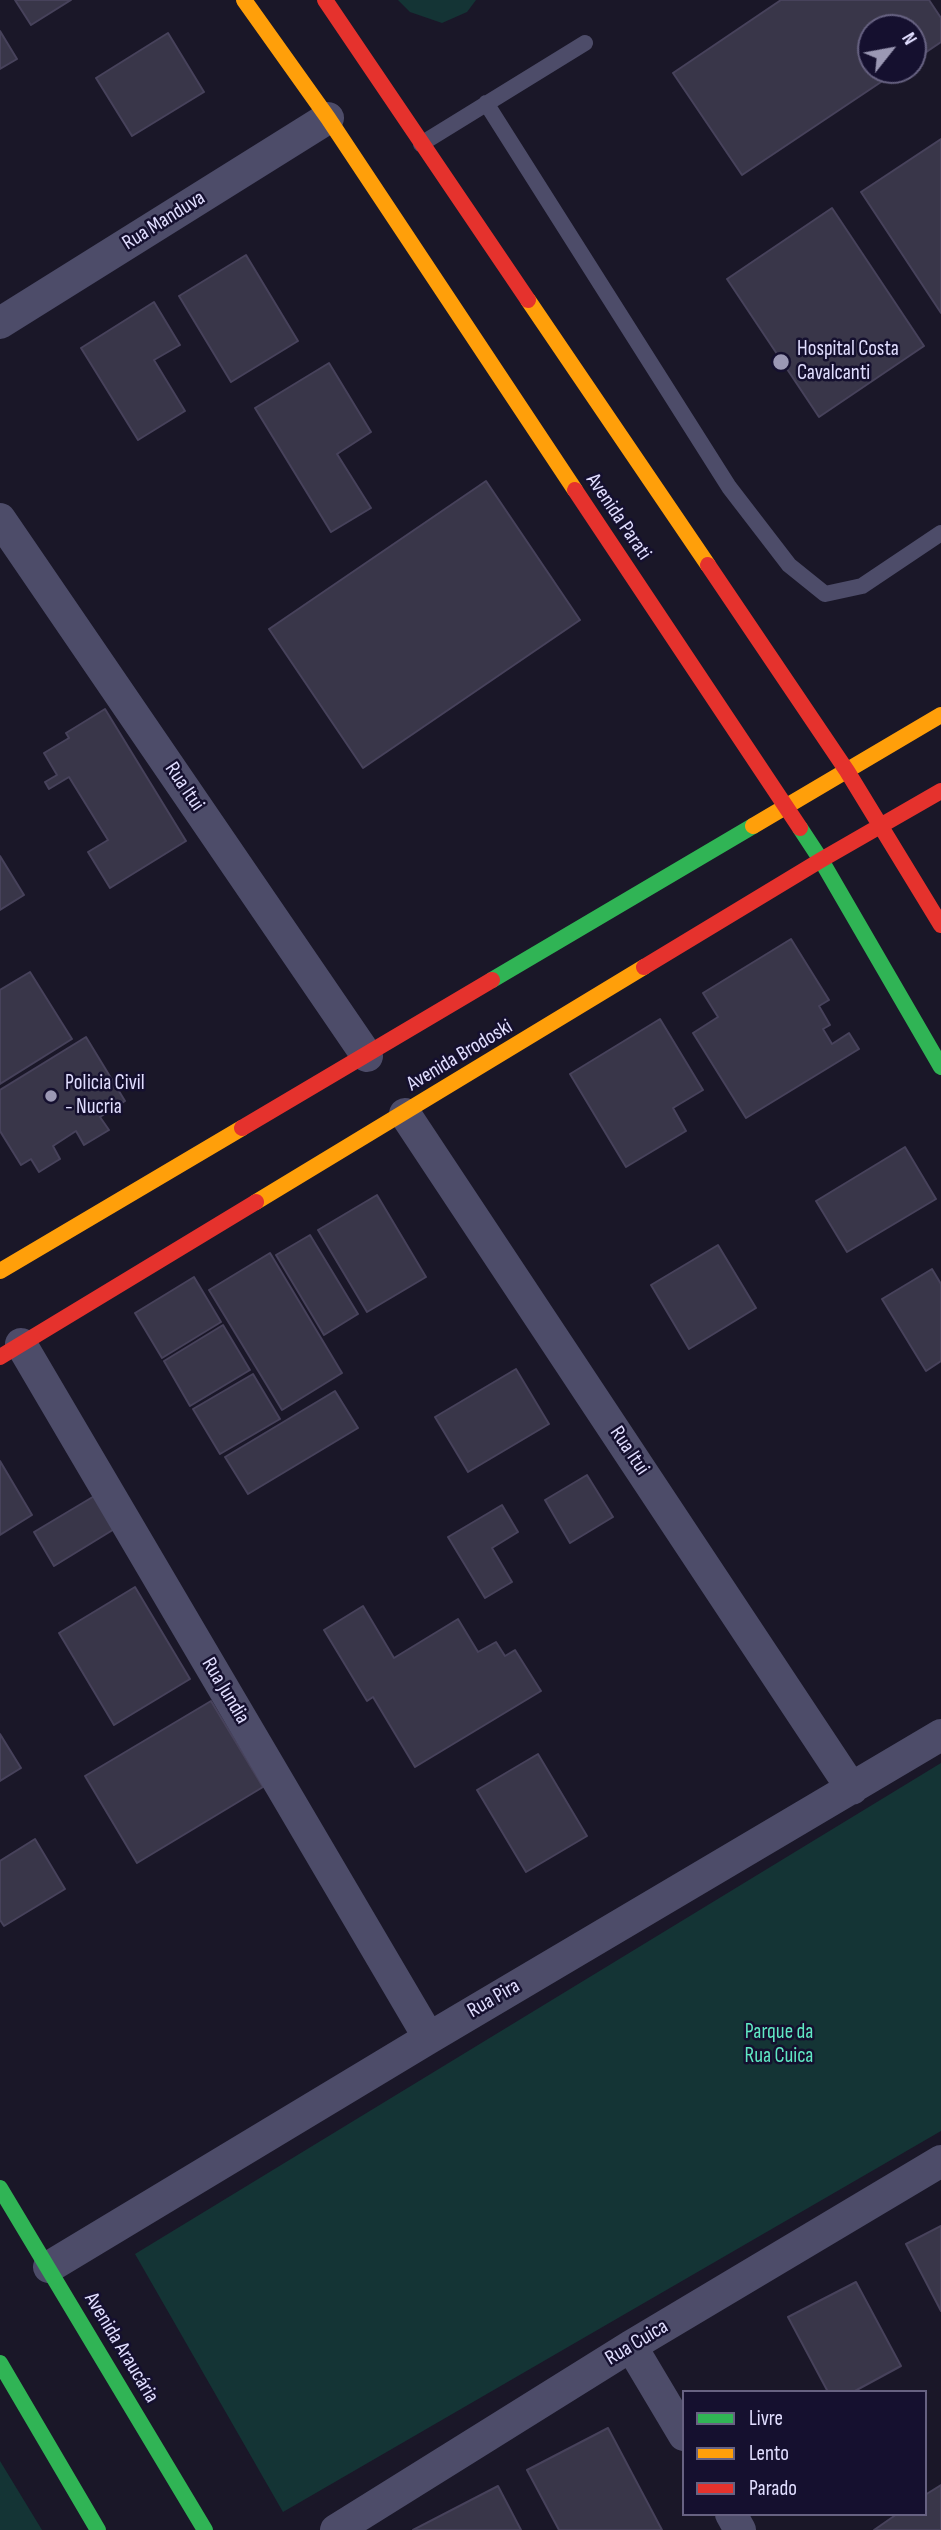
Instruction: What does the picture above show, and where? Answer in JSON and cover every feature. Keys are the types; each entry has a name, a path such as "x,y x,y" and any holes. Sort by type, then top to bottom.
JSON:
{"street":[{"name":"Avenida Parati","path":"244,0 328,118 821,860 941,1066"},
{"path":"325,0 882,825 941,925"},
{"name":"Rua Manduva","path":"0,323 328,118"},
{"name":"Rua Itui","path":"0,519 367,1056"},
{"path":"0,1271 941,715"},
{"name":"Avenida Brodoski","path":"10,1351 821,860 941,791"},
{"name":"Rua Itui","path":"405,1114 852,1789"},
{"name":"Rua Jundia","path":"10,1351 429,2038"},
{"name":"Rua Pira","path":"49,2267 941,1735"},
{"name":"Rua Cuica","path":"336,2530 631,2346 941,2161"},
{"name":"Avenida Araucária","path":"0,2188 205,2530"},
{"path":"631,2346 682,2432"},
{"path":"0,2363 98,2530"}],"lane":[{"path":"421,144 585,43"},
{"path":"486,103 729,488 789,565 825,594 862,586 941,533"}],"green space":[{"path":"398,0 476,0 467,12 442,23 410,12"},
{"name":"Parque da Rua Cuica","path":"941,1763 941,2131 283,2512 135,2254"},
{"path":"0,2461 42,2530 0,2530"}],"building":[{"path":"15,0 71,0 31,25"},
{"path":"781,0 929,0 941,18 941,42 927,52 927,14 857,14 857,84 878,84 742,175 673,73"},
{"path":"0,31 17,59 0,69"},
{"path":"168,33 204,92 132,136 96,78"},
{"path":"941,139 941,313 861,192"},
{"path":"832,208 924,346 819,417 727,279"},
{"path":"246,255 298,341 231,382 179,296"},
{"path":"154,302 180,345 154,360 185,411 138,440 81,348"},
{"path":"329,363 371,432 337,454 371,508 331,532 255,408"},
{"path":"486,481 580,620 363,768 269,629"},
{"path":"105,709 186,841 110,888 88,852 108,840 69,777 49,789 45,782 57,775 44,753 69,738 66,733"},
{"path":"0,856 24,895 0,910"},
{"path":"791,939 829,1000 819,1006 830,1025 823,1029 832,1044 849,1033 859,1049 746,1118 693,1033 718,1017 703,993"},
{"path":"30,972 72,1039 0,1084 0,990"},
{"path":"660,1019 703,1090 673,1108 686,1131 626,1167 570,1074"},
{"path":"86,1037 125,1101 100,1117 109,1130 84,1145 76,1131 53,1146 60,1159 39,1172 31,1159 21,1165 0,1131 0,1090"},
{"path":"905,1147 936,1199 847,1252 816,1201"},
{"path":"377,1195 426,1277 367,1312 318,1230"},
{"path":"310,1235 358,1314 324,1335 276,1255"},
{"path":"718,1245 756,1308 689,1349 651,1285"},
{"path":"270,1253 342,1373 282,1410 209,1290"},
{"path":"932,1269 941,1284 941,1361 926,1371 882,1299"},
{"path":"194,1277 221,1322 162,1358 135,1313"},
{"path":"223,1325 250,1370 190,1406 164,1361"},
{"path":"516,1369 549,1424 468,1472 435,1417"},
{"path":"253,1374 280,1419 220,1454 193,1409"},
{"path":"335,1391 358,1428 248,1494 225,1457"},
{"path":"0,1461 32,1515 0,1535"},
{"path":"587,1475 613,1517 570,1543 545,1500"},
{"path":"96,1495 116,1528 54,1566 34,1532"},
{"path":"502,1505 518,1532 492,1548 512,1582 485,1598 448,1537"},
{"path":"135,1587 190,1679 114,1725 59,1633"},
{"path":"363,1606 394,1658 458,1619 478,1652 496,1642 505,1656 515,1650 541,1691 415,1767 373,1697 367,1701 324,1630"},
{"path":"211,1701 263,1787 137,1863 85,1776"},
{"path":"0,1734 21,1768 0,1781"},
{"path":"538,1754 587,1836 526,1872 477,1790"},
{"path":"35,1839 65,1889 4,1926 0,1920 0,1861"},
{"path":"941,2226 941,2311 906,2244"},
{"path":"856,2282 901,2366 857,2390 827,2390 788,2317"},
{"path":"608,2428 662,2530 559,2530 527,2470"},
{"path":"941,2485 941,2530 874,2530 894,2516 927,2516 927,2494"},
{"path":"498,2486 521,2530 413,2530"}],"traffic: fast":[{"path":"492,980 753,826"},
{"path":"800,828 941,1067"},
{"path":"0,2188 205,2530"},
{"path":"0,2363 98,2530"}],"traffic: slow":[{"path":"244,0 328,118 575,490"},
{"path":"528,300 708,565"},
{"path":"753,826 941,715"},
{"path":"256,1202 644,967"},
{"path":"0,1271 242,1128"}],"traffic: jam":[{"path":"325,0 528,300"},
{"path":"575,490 800,828"},
{"path":"708,565 847,771 941,925"},
{"path":"644,967 941,791"},
{"path":"242,1128 492,980"},
{"path":"0,1357 256,1202"}],"place":[{"name":"Hospital Costa Cavalcanti","path":"781,362"},
{"name":"Policia Civil - Nucria","path":"51,1096"}]}
